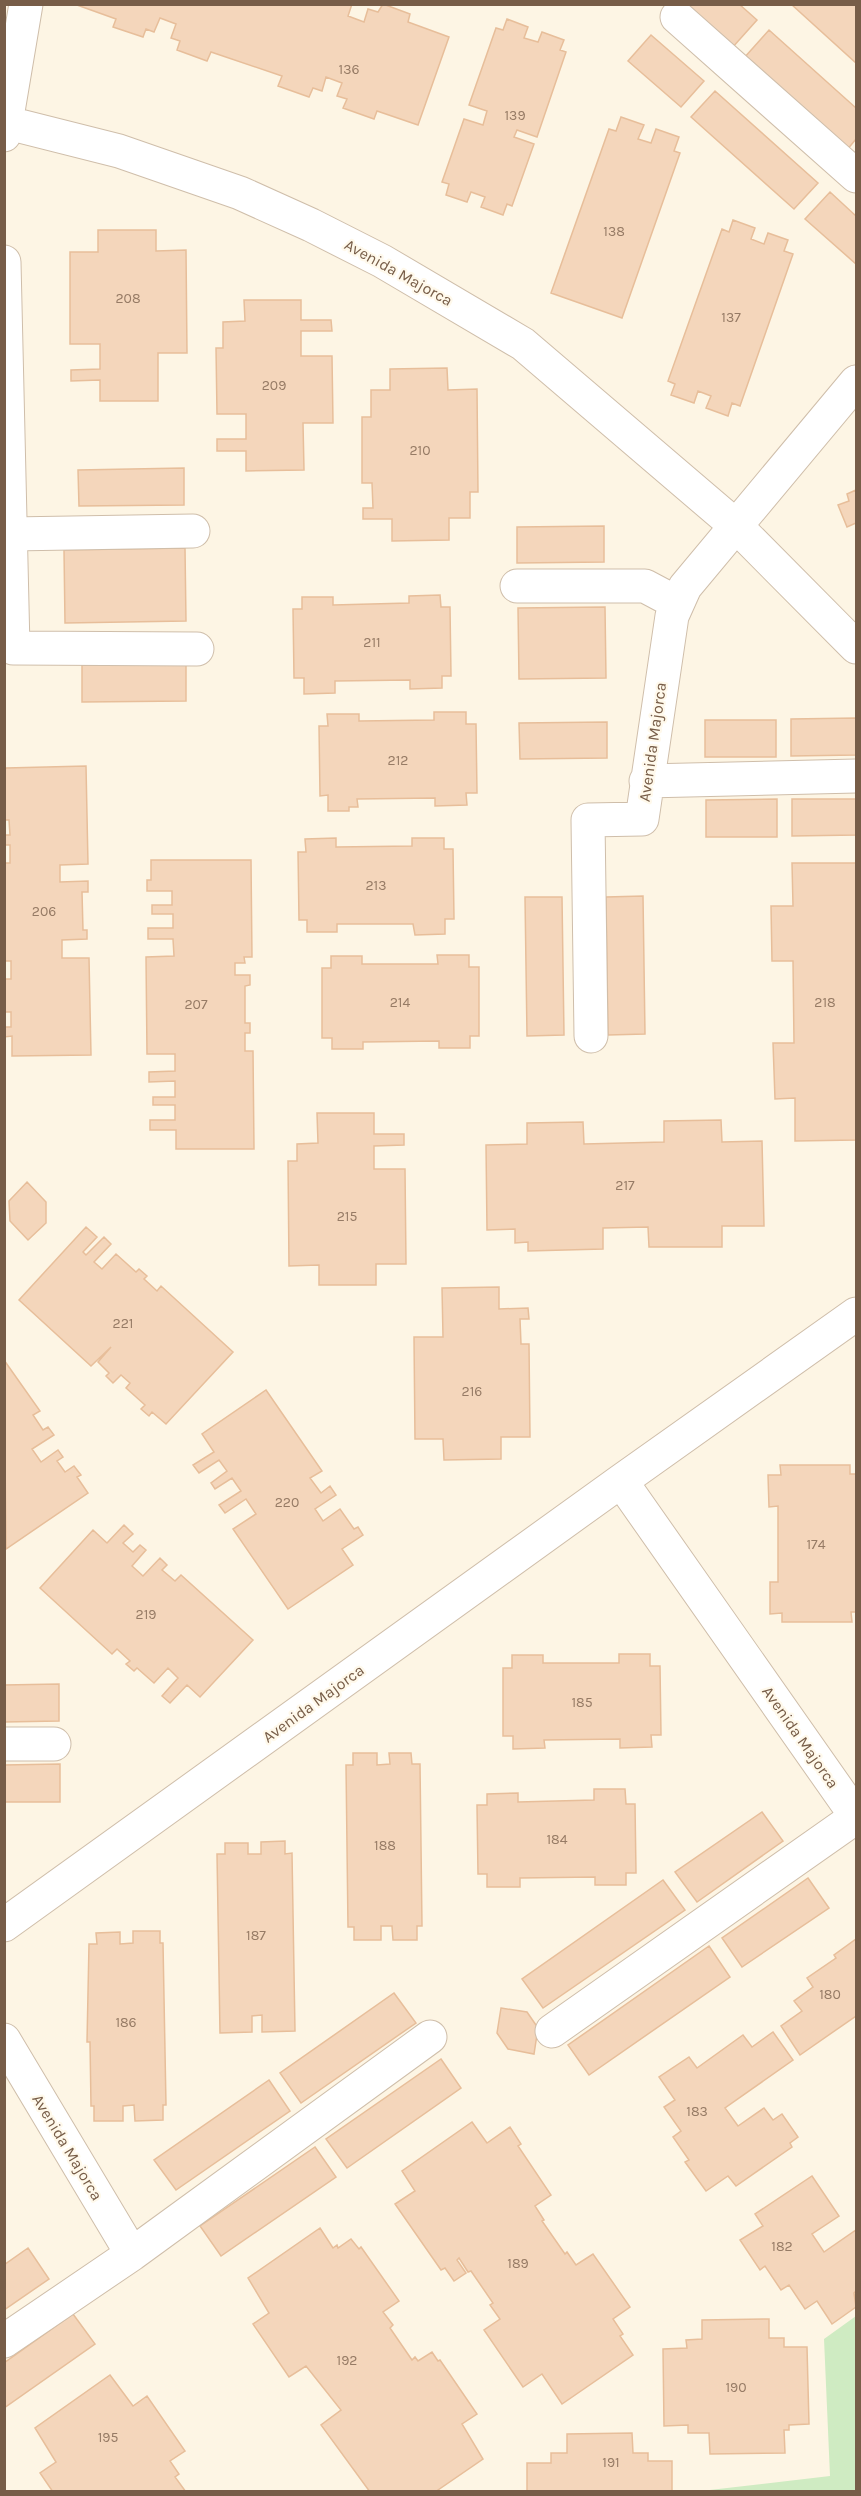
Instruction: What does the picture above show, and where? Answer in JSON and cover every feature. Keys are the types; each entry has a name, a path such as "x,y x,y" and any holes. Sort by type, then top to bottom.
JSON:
{"street":[{"name":"Avenida Majorca","path":"26,4 5,126 119,152 240,193 311,225 382,261 523,344 736,526 856,647"},
{"path":"677,17 856,176"},
{"path":"4,262 11,534 8,588 13,648 196,649"},
{"name":"Avenida Majorca","path":"591,1036 588,820 642,819 672,616 685,586 856,382"},
{"path":"11,534 193,531"},
{"path":"517,586 645,586 677,603"},
{"path":"646,781 856,776"},
{"name":"Avenida Majorca","path":"4,1925 856,1314"},
{"name":"Avenida Majorca","path":"621,1481 856,1816"},
{"path":"4,1744 54,1744"},
{"path":"552,2031 856,1816"},
{"path":"4,2341 132,2254 430,2037"},
{"name":"Avenida Majorca","path":"4,2040 132,2254"}],"green space":[{"path":"856,2316 856,2491 701,2491 830,2476 824,2339"}],"building":[{"path":"352,4 348,16 364,22 368,9 378,12 383,4 410,14 408,22 449,37 418,125 377,111 374,119 343,108 347,99 337,96 342,83 326,77 322,91 313,88 309,97 278,86 282,76 211,52 207,61 177,50 180,41 171,38 176,24 160,18 154,32 146,29 143,37 113,27 116,19 77,5"},
{"path":"684,4 739,4 757,20 732,48"},
{"path":"791,4 856,4 856,63"},
{"path":"507,19 528,27 524,38 538,42 542,32 564,40 560,50 566,52 537,137 517,130 514,137 534,144 512,206 507,204 503,215 481,207 485,197 471,192 467,202 446,195 449,184 442,182 464,119 483,125 487,111 469,105 496,28 503,30"},
{"path":"769,30 856,108 856,139 847,150 744,58"},
{"path":"651,35 704,81 681,107 628,61"},
{"path":"715,91 818,183 794,209 691,117"},
{"path":"621,117 644,125 638,139 651,143 656,129 679,137 674,151 680,153 622,318 551,293 609,129 616,131"},
{"path":"830,192 856,216 856,264 805,219"},
{"path":"733,220 755,228 751,239 764,244 768,233 788,240 784,251 793,254 740,406 732,403 728,416 706,408 711,396 698,391 694,403 671,395 675,384 668,381 722,229 729,232"},
{"path":"98,230 156,230 156,251 186,250 187,353 158,353 158,401 100,401 100,380 71,381 71,370 100,369 100,344 70,344 70,252 98,252"},
{"path":"244,300 301,300 301,320 331,320 332,331 301,331 301,356 332,356 333,423 303,423 304,470 246,471 246,451 217,451 217,439 246,439 246,414 217,414 216,348 223,348 223,322 245,321"},
{"path":"447,368 448,390 477,389 478,492 470,492 470,518 449,518 449,540 392,541 392,519 363,519 363,508 373,508 372,483 362,483 362,417 371,417 371,390 390,390 390,369"},
{"path":"184,468 184,505 79,506 78,470"},
{"path":"856,490 856,523 847,527 838,505 849,501 847,494"},
{"path":"604,526 604,562 517,563 517,527"},
{"path":"185,548 186,621 65,623 64,550"},
{"path":"440,595 441,607 450,607 451,676 442,676 442,688 410,689 410,680 335,681 335,693 304,694 304,678 294,678 293,609 302,609 302,597 333,597 333,605 409,603 409,596"},
{"path":"605,607 606,678 519,679 518,608"},
{"path":"82,665 186,665 186,701 82,702"},
{"path":"434,712 466,712 466,724 476,724 477,793 466,793 467,805 435,806 435,798 357,799 358,807 349,807 349,811 328,811 328,795 320,796 319,726 328,726 327,714 359,714 359,721 434,720"},
{"path":"856,718 856,755 791,756 791,719"},
{"path":"705,720 776,720 776,757 705,757"},
{"path":"607,722 607,758 520,759 519,723"},
{"path":"86,766 88,864 60,865 60,882 88,881 88,892 82,892 83,930 87,930 87,939 62,940 62,958 89,958 91,1055 12,1056 12,1036 4,1037 4,1027 11,1027 11,1012 4,1012 4,979 11,979 11,961 4,961 4,863 10,863 10,845 4,845 4,835 10,835 9,820 4,820 4,771 6,768"},
{"path":"777,799 777,837 706,837 706,800"},
{"path":"792,799 856,799 856,835 792,836"},
{"path":"336,838 336,847 412,846 412,838 444,838 444,849 453,849 454,919 445,919 445,934 415,935 413,924 337,924 337,932 307,932 307,920 299,920 298,852 306,852 305,839"},
{"path":"151,860 251,860 252,957 244,957 245,963 235,963 235,975 250,975 250,985 245,986 245,1023 250,1023 250,1033 245,1033 245,1051 253,1051 254,1149 176,1149 176,1130 150,1130 150,1120 175,1120 175,1105 153,1105 153,1097 175,1097 175,1081 149,1082 149,1072 175,1071 175,1054 147,1054 146,957 174,956 173,939 148,939 148,928 173,928 173,914 152,914 152,905 172,905 172,891 147,891 147,880 151,880"},
{"path":"792,863 856,863 856,1140 795,1141 795,1098 775,1099 773,1043 794,1043 793,961 772,961 771,906 793,906"},
{"path":"643,896 645,1034 608,1035 606,897"},
{"path":"525,897 562,897 564,1035 527,1036"},
{"path":"437,955 469,955 469,967 479,967 479,1036 470,1036 470,1048 439,1048 439,1041 363,1042 363,1049 332,1049 332,1038 322,1038 322,968 331,968 331,956 362,956 362,964 438,964"},
{"path":"317,1113 374,1113 374,1134 404,1134 404,1145 374,1146 374,1169 405,1169 406,1264 376,1264 376,1285 319,1285 319,1265 289,1266 288,1161 297,1161 297,1144 318,1143"},
{"path":"721,1120 722,1142 762,1141 764,1226 722,1226 722,1247 649,1247 648,1227 603,1228 603,1249 528,1251 528,1242 515,1243 515,1229 487,1230 486,1145 527,1144 527,1123 583,1122 584,1144 664,1142 664,1121"},
{"path":"27,1182 46,1202 46,1223 28,1240 10,1221 9,1201"},
{"path":"86,1227 97,1237 83,1252 86,1255 104,1237 111,1244 94,1262 102,1269 116,1254 136,1272 139,1269 147,1276 144,1279 157,1291 161,1286 233,1352 166,1424 152,1412 149,1416 141,1409 145,1405 126,1388 130,1383 121,1375 113,1383 106,1376 109,1373 98,1362 111,1347 91,1366 19,1300"},
{"path":"499,1287 499,1309 528,1308 529,1319 520,1319 521,1344 529,1344 530,1437 501,1437 501,1459 444,1460 443,1439 415,1439 414,1337 443,1337 442,1288"},
{"path":"4,1360 40,1411 33,1415 43,1430 48,1427 54,1435 32,1449 41,1462 58,1450 63,1457 57,1461 65,1472 74,1466 81,1475 77,1477 88,1493 6,1549"},
{"path":"266,1390 322,1471 310,1478 321,1493 330,1486 336,1495 315,1509 323,1521 340,1509 354,1529 358,1527 363,1535 342,1549 353,1565 288,1609 233,1529 256,1514 246,1499 225,1513 219,1505 241,1491 232,1478 215,1489 211,1483 227,1471 219,1460 199,1473 193,1465 214,1452 202,1434"},
{"path":"780,1465 850,1465 850,1474 856,1474 856,1612 851,1612 852,1622 782,1622 782,1613 770,1614 770,1582 778,1582 778,1506 769,1507 768,1475 781,1475"},
{"path":"124,1525 133,1534 123,1543 133,1552 140,1545 146,1550 132,1566 143,1576 160,1558 167,1565 162,1570 175,1581 181,1575 253,1640 200,1697 187,1685 170,1703 162,1696 178,1678 168,1668 154,1683 137,1668 134,1671 126,1664 130,1661 117,1649 112,1654 40,1588 93,1530 107,1543"},
{"path":"619,1654 650,1654 650,1666 660,1666 661,1735 651,1735 652,1747 620,1748 620,1739 544,1740 545,1748 513,1749 513,1736 503,1736 503,1668 512,1668 512,1655 543,1655 543,1663 619,1663"},
{"path":"59,1684 59,1721 4,1722 4,1685"},
{"path":"353,1753 377,1753 377,1765 390,1764 389,1753 411,1753 412,1764 420,1764 422,1926 417,1926 417,1940 393,1940 392,1926 381,1926 381,1940 354,1940 354,1927 348,1927 346,1765 353,1765"},
{"path":"60,1764 60,1802 4,1802 4,1765"},
{"path":"594,1789 625,1789 626,1804 635,1804 636,1873 626,1873 626,1885 595,1885 595,1877 520,1878 520,1887 487,1887 487,1874 478,1874 477,1805 487,1805 487,1794 518,1793 518,1802 594,1800"},
{"path":"762,1812 783,1841 697,1902 675,1872"},
{"path":"285,1841 285,1854 292,1853 295,2031 262,2032 262,2015 252,2016 252,2032 220,2033 217,1854 225,1854 225,1843 248,1843 248,1854 261,1854 261,1842"},
{"path":"808,1878 829,1908 742,1967 722,1938"},
{"path":"663,1880 685,1910 543,2008 522,1979"},
{"path":"133,1931 160,1931 160,1943 163,1943 166,2105 163,2105 163,2120 135,2121 134,2105 123,2106 123,2121 94,2121 94,2106 91,2106 90,2042 87,2042 89,1944 97,1944 96,1933 120,1932 120,1944 133,1943"},
{"path":"856,1939 856,2016 800,2055 781,2026 802,2011 794,2001 813,1987 807,1978 836,1958 834,1955"},
{"path":"709,1946 730,1977 589,2075 568,2045"},
{"path":"394,1993 416,2023 301,2103 280,2073"},
{"path":"501,2008 527,2012 538,2028 534,2054 508,2049 497,2033"},
{"path":"773,2032 793,2060 725,2108 738,2126 764,2108 773,2120 782,2114 798,2137 790,2143 792,2147 736,2186 728,2176 706,2191 685,2162 689,2160 673,2137 681,2131 664,2107 675,2100 659,2077 689,2057 697,2068 743,2035 752,2047"},
{"path":"441,2059 461,2088 347,2168 326,2139"},
{"path":"269,2080 290,2111 176,2190 154,2160"},
{"path":"472,2122 487,2143 510,2127 521,2144 518,2146 551,2195 535,2206 544,2220 542,2221 565,2254 567,2252 576,2265 593,2254 630,2307 613,2319 623,2334 620,2336 633,2355 562,2404 542,2374 523,2387 484,2330 500,2319 490,2305 493,2303 471,2271 468,2272 459,2258 457,2260 466,2273 454,2281 445,2268 441,2270 395,2204 415,2191 402,2171"},
{"path":"315,2147 336,2177 221,2256 200,2226"},
{"path":"812,2176 839,2216 812,2234 824,2252 856,2230 856,2291 854,2293 856,2307 832,2324 817,2301 805,2309 789,2285 781,2290 765,2266 760,2270 740,2240 763,2226 755,2214"},
{"path":"320,2228 333,2248 337,2245 338,2248 351,2239 359,2249 361,2247 399,2301 383,2312 393,2325 390,2328 412,2360 415,2357 418,2361 432,2352 477,2414 462,2424 483,2459 435,2492 370,2492 321,2425 341,2410 306,2366 289,2377 253,2324 269,2313 248,2278"},
{"path":"28,2248 49,2279 4,2310 4,2265"},
{"path":"73,2314 95,2344 4,2408 4,2363"},
{"path":"769,2319 769,2338 784,2338 784,2347 807,2347 809,2424 789,2425 789,2430 784,2430 785,2453 710,2454 709,2433 688,2433 688,2425 664,2426 663,2349 687,2348 686,2340 702,2339 702,2320"},
{"path":"110,2375 133,2406 147,2396 185,2451 170,2461 179,2474 175,2477 186,2492 53,2492 40,2473 56,2462 35,2428"},
{"path":"632,2433 633,2453 648,2453 648,2461 672,2461 672,2492 527,2492 527,2463 551,2463 551,2453 567,2453 567,2434"}]}
